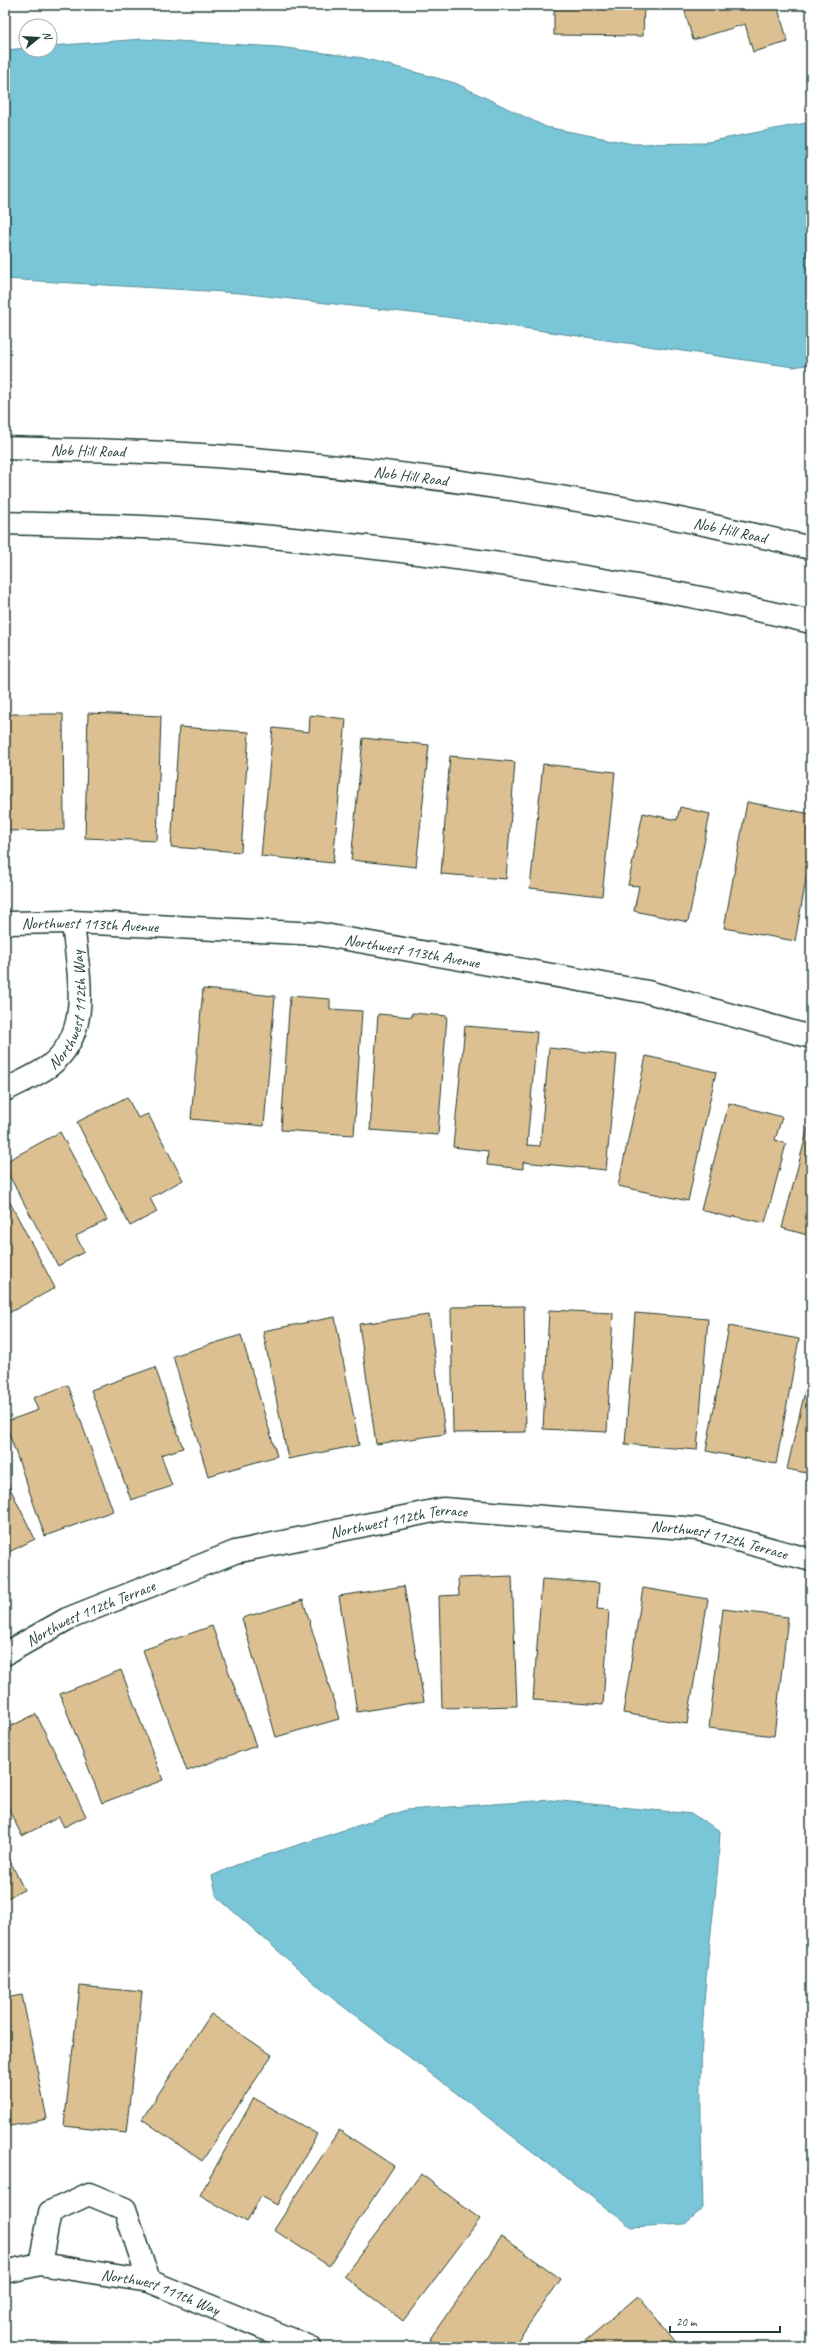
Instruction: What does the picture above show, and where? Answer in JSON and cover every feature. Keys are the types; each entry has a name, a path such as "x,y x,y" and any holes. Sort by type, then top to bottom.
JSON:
{"street":[{"name":"Nob Hill Road","path":"5,448 200,454 447,479 710,523 811,548"},
{"path":"5,523 203,530 429,553 687,595 811,622"},
{"name":"Northwest 113th Avenue","path":"5,923 73,922 319,934 648,992 811,1037"},
{"name":"Northwest 112th Way","path":"5,1090 48,1067 72,1041 80,1010 73,922"},
{"name":"Northwest 112th Terrace","path":"5,1654 68,1619 235,1552 443,1509 697,1529 811,1560"},
{"path":"40,2264 50,2212 89,2194 125,2209 150,2281"},
{"name":"Northwest 111th Way","path":"5,2272 40,2264 150,2281 310,2347"}],"water":[{"path":"142,39 278,47 363,58 455,83 546,127 633,144 702,143 811,122 811,364 794,367 446,317 240,293 5,279 5,50 18,49 18,58 58,58 58,45"},
{"path":"551,1800 692,1814 720,1831 702,2029 701,2106 703,2208 685,2224 631,2227 327,1994 217,1897 212,1876 236,1865 406,1810"}],"building":[{"path":"554,5 644,5 643,36 554,35"},
{"path":"683,5 777,5 788,42 753,52 745,24 693,40"},
{"path":"88,713 161,716 157,841 85,838"},
{"path":"5,714 63,714 64,830 5,831"},
{"path":"310,715 346,719 333,863 261,856 273,728 309,732"},
{"path":"179,727 249,732 241,852 171,847"},
{"path":"363,738 429,745 416,867 351,860"},
{"path":"450,756 515,762 506,879 441,874"},
{"path":"543,764 615,772 602,896 530,888"},
{"path":"747,802 811,814 811,852 795,941 724,928"},
{"path":"680,807 710,814 688,922 634,911 639,886 628,885 643,813 677,820"},
{"path":"203,989 275,996 264,1126 191,1119"},
{"path":"290,996 330,999 330,1009 362,1011 354,1135 281,1130"},
{"path":"412,1013 447,1016 438,1135 370,1130 378,1014 412,1017"},
{"path":"465,1026 537,1032 527,1145 540,1146 549,1048 617,1055 606,1170 523,1162 523,1169 487,1165 488,1151 453,1147"},
{"path":"646,1056 716,1072 688,1201 618,1186"},
{"path":"127,1097 138,1118 148,1114 183,1180 150,1198 157,1212 130,1226 77,1122"},
{"path":"729,1103 782,1117 775,1140 786,1144 765,1223 733,1216 732,1218 701,1210"},
{"path":"811,1116 811,1236 782,1228"},
{"path":"60,1132 107,1220 76,1236 84,1252 58,1266 5,1168 5,1162"},
{"path":"5,1193 55,1288 5,1315"},
{"path":"524,1306 526,1432 453,1433 451,1307"},
{"path":"549,1310 613,1313 607,1432 543,1429"},
{"path":"635,1313 708,1319 697,1450 625,1444"},
{"path":"429,1315 445,1434 376,1444 359,1324"},
{"path":"335,1317 359,1445 288,1459 263,1331"},
{"path":"729,1326 799,1339 776,1464 706,1451"},
{"path":"241,1335 277,1456 208,1476 173,1356"},
{"path":"811,1365 811,1474 787,1469"},
{"path":"155,1367 183,1448 161,1455 172,1486 131,1500 91,1390"},
{"path":"68,1385 113,1511 45,1536 5,1422 38,1410 33,1398"},
{"path":"5,1478 35,1539 5,1554"},
{"path":"512,1576 517,1706 442,1708 439,1596 459,1595 458,1578"},
{"path":"542,1579 599,1583 597,1609 609,1610 603,1705 533,1700"},
{"path":"404,1586 424,1701 357,1712 339,1596"},
{"path":"643,1588 708,1599 687,1724 623,1713"},
{"path":"303,1600 339,1719 276,1737 242,1618"},
{"path":"723,1609 788,1617 774,1736 709,1728"},
{"path":"212,1626 256,1746 187,1771 143,1650"},
{"path":"121,1670 163,1780 102,1803 60,1694"},
{"path":"36,1714 86,1816 64,1827 59,1817 22,1836 5,1802 5,1729"},
{"path":"5,1850 24,1890 5,1899"},
{"path":"80,1986 142,1992 126,2133 64,2126"},
{"path":"22,1995 47,2119 5,2127 5,1998"},
{"path":"211,2014 272,2055 202,2161 142,2119"},
{"path":"254,2098 317,2134 277,2205 261,2196 247,2222 200,2195"},
{"path":"339,2130 394,2166 329,2266 274,2230"},
{"path":"421,2174 480,2219 403,2321 344,2276"},
{"path":"502,2236 561,2279 513,2347 439,2347 429,2340"},
{"path":"638,2296 680,2347 578,2347"},
{"path":"46,2341 108,2347 46,2347"}]}
